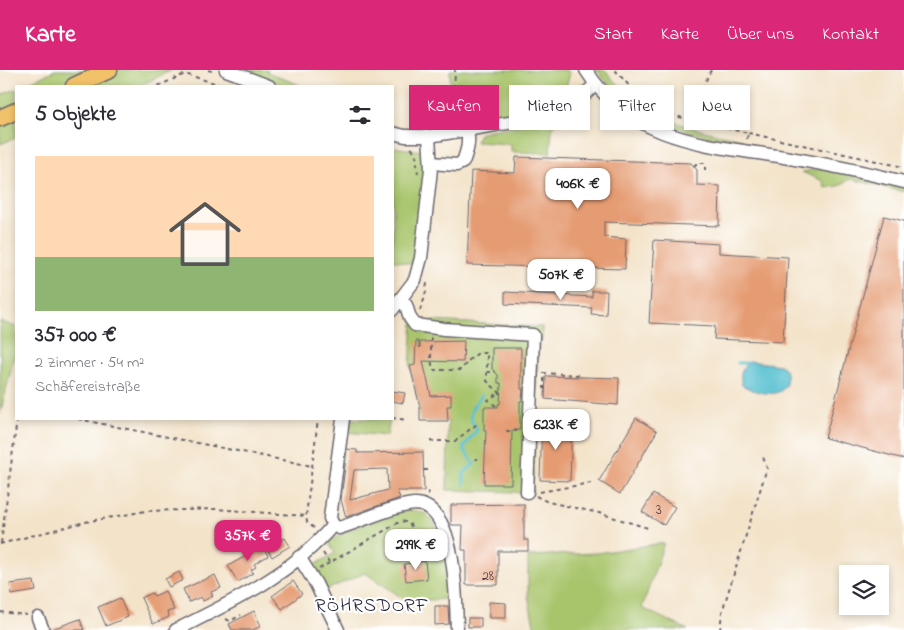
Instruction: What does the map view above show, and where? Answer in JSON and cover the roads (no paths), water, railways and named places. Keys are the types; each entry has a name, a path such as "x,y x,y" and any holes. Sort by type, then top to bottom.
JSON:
{"main road":[{"path":"76,85 109,70"},
{"path":"0,118 15,111"}],"street":[{"path":"226,70 266,85"},
{"path":"586,70 595,85 621,110 651,128 679,139 854,169 904,182"},
{"path":"499,125 551,116 571,107 595,85"},
{"path":"394,133 405,136 429,136 467,130 469,139 463,162 457,165 431,169"},
{"path":"396,306 415,280 421,258 431,169 429,136"},
{"path":"396,306 406,305 410,318 415,325 444,329 533,335 527,492"},
{"path":"343,420 330,518 333,525 339,528 401,507 416,504 427,507 433,512 445,531 448,542 453,569 457,630"},
{"path":"176,630 234,602 274,576 324,536 333,525"},
{"path":"299,557 338,630"}],"water":[{"path":"750,361 780,365 785,369 787,379 785,387 774,393 766,393 758,392 742,385 742,372"}],"waterway":[{"path":"738,363 747,363"},
{"path":"464,484 464,473 474,464 463,448 477,430 470,416 482,395"}],"district":[{"name":"RÖHRSDORF","path":"372,606"}]}
